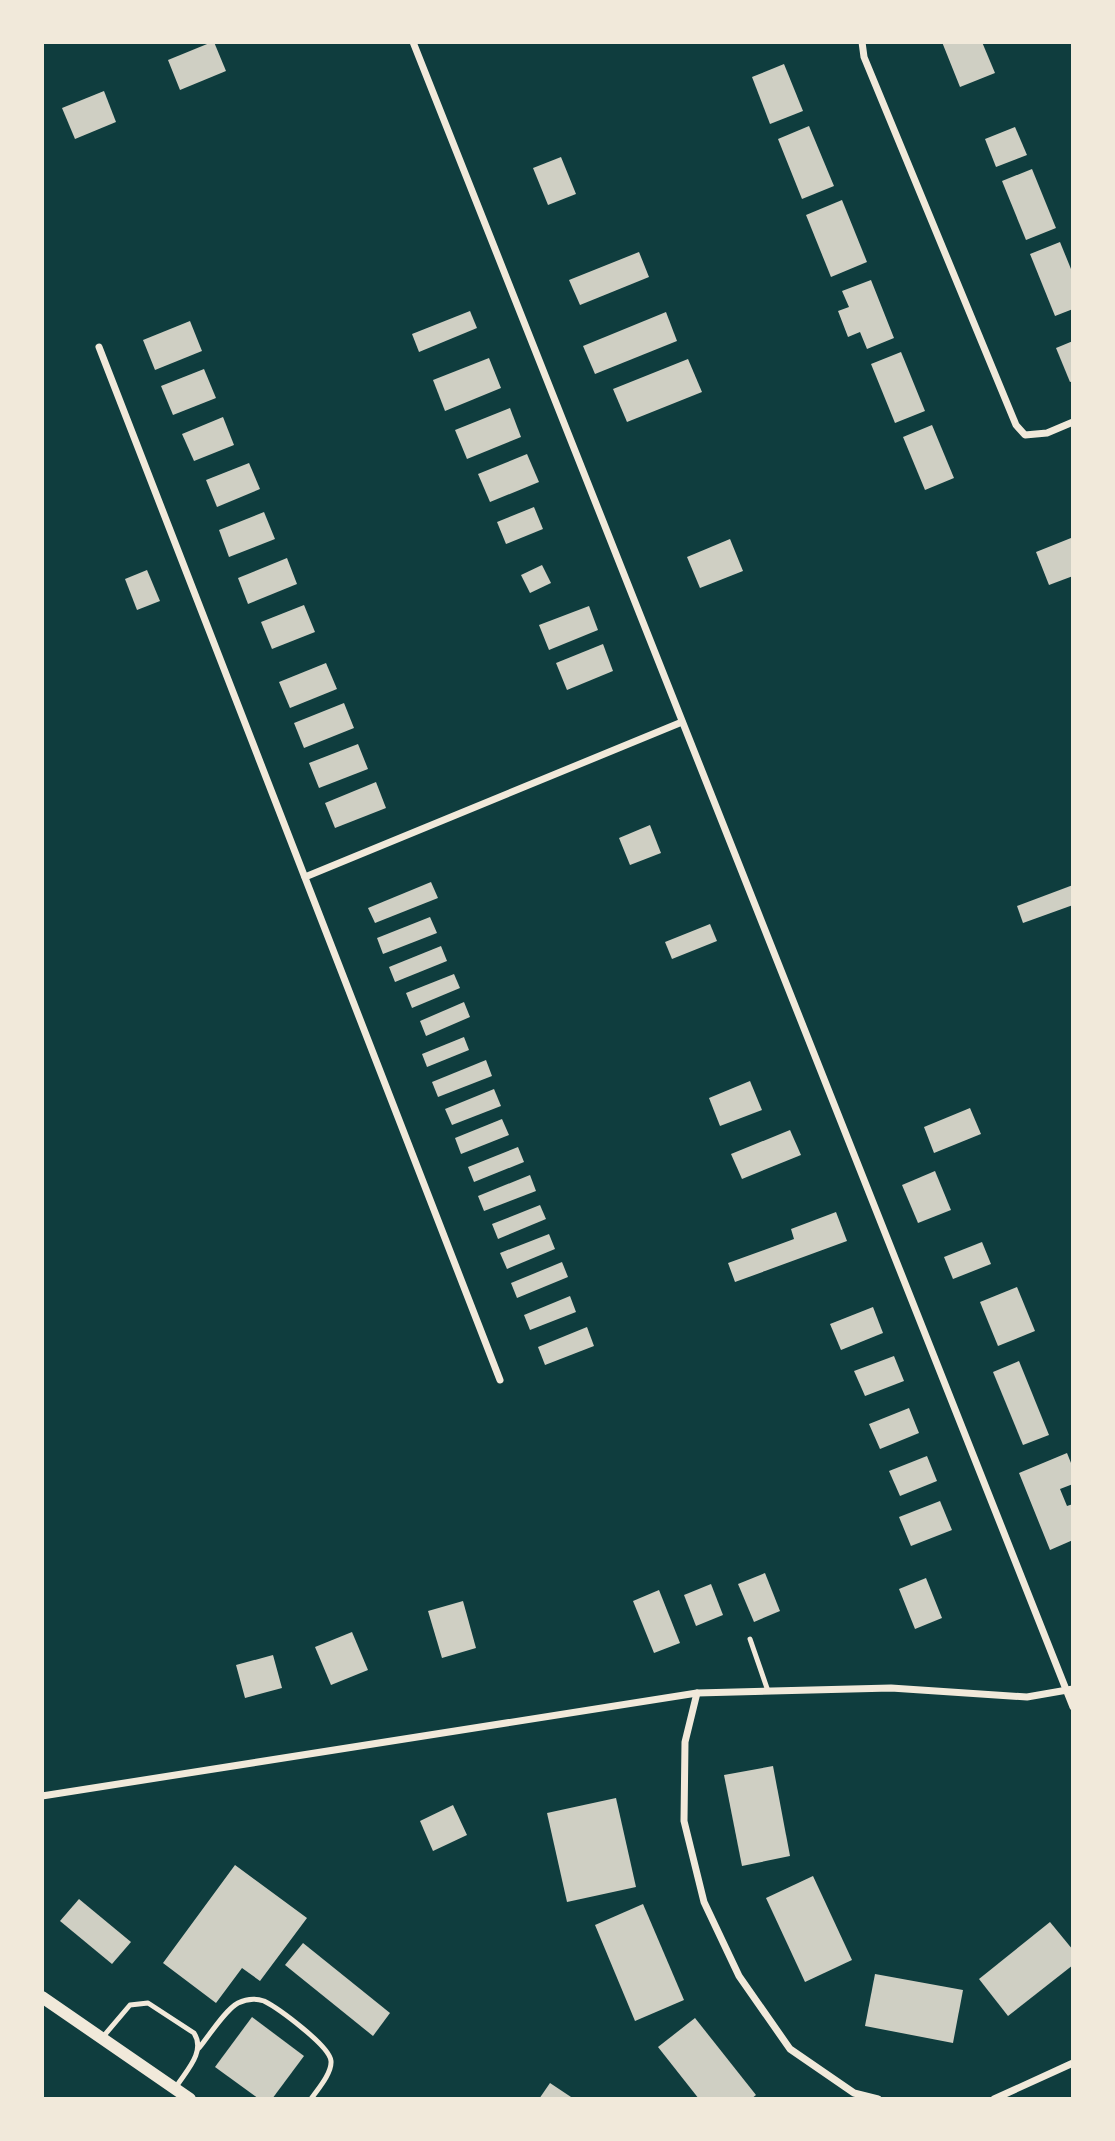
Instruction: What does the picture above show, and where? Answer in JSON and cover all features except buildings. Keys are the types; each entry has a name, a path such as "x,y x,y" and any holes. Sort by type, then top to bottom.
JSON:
{"street":[{"path":"414,42 682,722 1070,1690 1073,1707"},
{"path":"862,42 864,57 1016,425 1025,435 1047,433 1073,422"},
{"path":"99,347 500,1380"},
{"path":"305,877 682,722"},
{"path":"42,1796 697,1693 891,1688 1027,1697 1070,1690"},
{"path":"697,1693 685,1742 684,1821 704,1902 739,1976 790,2049 854,2094 878,2099"},
{"path":"42,1999 190,2099"},
{"path":"994,2099 1073,2063"}],"lane":[{"path":"750,1639 768,1691"},
{"path":"175,2089 199,2048 232,2007 250,1998 263,2001 315,2038 331,2057 331,2068 312,2099"},
{"path":"102,2038 130,2005 148,2003 194,2033 199,2048"}]}
